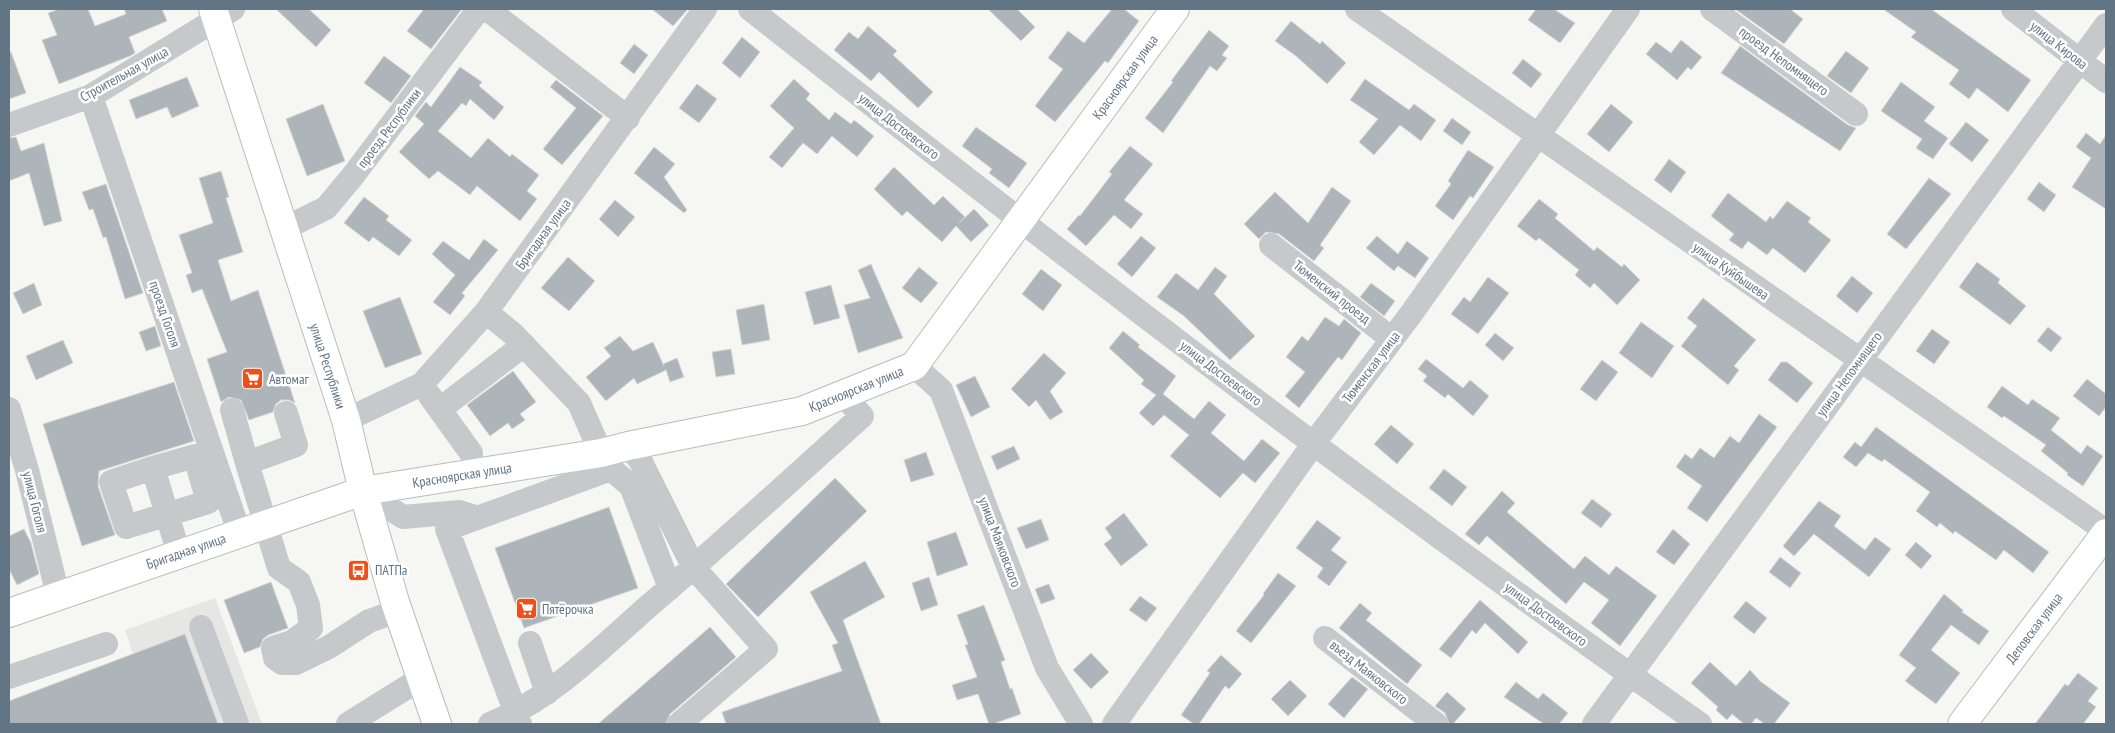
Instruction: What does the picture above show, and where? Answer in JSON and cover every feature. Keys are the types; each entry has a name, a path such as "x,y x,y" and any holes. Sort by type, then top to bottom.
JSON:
{"main road":[{"name":"Красноярская улица","path":"363,491 606,461 802,411 914,366 1175,9"},
{"name":"улица Республики","path":"221,12 283,229 346,420 363,491 398,611 437,724"},
{"name":"Бригадная улица","path":"9,613 239,532 363,491"},
{"name":"Деповская улица","path":"1962,724 2106,532"}],"street":[{"name":"проезд Республики","path":"283,229 326,208 352,178 479,9"},
{"path":"487,9 628,118"},
{"name":"Бригадная улица","path":"346,420 422,384 486,312 705,9"},
{"name":"улица Достоевского","path":"750,9 1021,222 1314,443 1631,676 1700,724"},
{"name":"улица Куйбышева","path":"1357,9 2106,532"},
{"name":"Тюменская улица","path":"1114,724 1314,443 1392,339 1628,9"},
{"name":"проезд Непомнящего","path":"1712,9 1856,114"},
{"name":"улица Кирова","path":"2012,9 2106,81"},
{"name":"Строительная улица","path":"9,125 91,96 221,12"},
{"name":"улица Непомнящего","path":"1594,724 2106,25"},
{"name":"проезд Гоголя","path":"91,96 239,532"},
{"name":"Тюменский проезд","path":"1272,245 1392,339"},
{"path":"486,312 524,345 579,403 606,461 631,486 670,588"},
{"path":"440,409 524,345"},
{"name":"улица Маяковского","path":"914,366 941,390 1047,668 1081,724"},
{"path":"422,384 471,453"},
{"path":"490,724 517,719 547,692 559,685 694,568 862,416 843,395"},
{"name":"улица Гоголя","path":"9,409 27,470 58,595"},
{"path":"232,410 279,568 299,582 308,605 311,628 292,642 273,648 275,658 282,664 296,663 329,647 369,621 398,611"},
{"path":"247,462 296,445 286,413"},
{"path":"634,453 694,568 766,649 679,724"},
{"path":"195,456 208,502 126,527 111,482 154,468 195,456"},
{"path":"517,719 447,529 478,518 606,461"},
{"path":"154,468 180,554"},
{"path":"363,491 403,517 459,512 478,518"},
{"path":"201,627 237,724"},
{"name":"въезд Маяковского","path":"1325,638 1436,724"},
{"path":"530,643 547,692"},
{"path":"9,677 106,644"},
{"path":"348,724 420,679"}],"shaded area":[{"path":"215,598 262,724 9,724 9,701 133,654 125,630"}],"building":[{"path":"59,9 88,9 95,26 126,14 124,9 162,9 167,21 129,37 135,53 130,56 59,84 42,40 57,35 48,13"},
{"path":"276,9 309,9 331,30 316,47"},
{"path":"424,9 462,9 431,49 407,31"},
{"path":"652,9 688,9 673,26"},
{"path":"988,9 1017,9 1035,27 1021,41"},
{"path":"1112,9 1124,9 1139,21 1108,63 1105,61 1055,122 1035,106 1063,69 1048,58 1068,31 1084,43"},
{"path":"1536,9 1554,9 1575,23 1560,43 1528,20"},
{"path":"1735,9 1790,9 1803,19 1784,44"},
{"path":"1883,9 1931,9 2031,80 2008,112 1977,88 1969,99 1949,84 1959,70 1911,37 1916,32"},
{"path":"1291,21 1320,44 1322,41 1346,63 1327,84 1296,56 1275,41"},
{"path":"868,26 897,51 893,55 933,92 918,108 879,72 871,81 834,50 849,32 858,39"},
{"path":"1209,30 1229,46 1222,55 1227,58 1217,71 1210,66 1163,133 1145,118"},
{"path":"742,37 760,52 740,78 722,63"},
{"path":"1681,40 1702,57 1691,70 1688,67 1677,80 1646,54 1656,42 1671,53"},
{"path":"634,44 648,55 634,74 620,63"},
{"path":"1740,46 1848,125 1856,128 1840,151 1721,73"},
{"path":"1846,51 1869,68 1851,93 1827,76"},
{"path":"9,52 11,52 26,93 9,99"},
{"path":"384,56 411,76 391,103 364,83"},
{"path":"1523,59 1542,74 1531,88 1512,73"},
{"path":"460,67 482,82 479,86 504,107 494,120 470,99 466,106 462,103 438,131 471,158 488,138 510,157 512,154 539,175 527,191 537,199 520,221 477,186 470,195 438,171 429,179 399,152 424,124 415,116 426,102 431,107"},
{"path":"187,77 199,106 172,118 167,107 136,119 129,100"},
{"path":"794,79 810,94 806,99 829,120 835,112 851,124 854,120 874,136 857,157 832,136 817,154 803,143 782,168 769,157 794,128 770,106"},
{"path":"1365,79 1409,110 1414,104 1436,120 1421,141 1400,125 1374,155 1359,142 1378,119 1350,100"},
{"path":"556,80 603,116 562,165 543,149 576,108 550,87"},
{"path":"1901,82 1935,107 1924,121 1948,138 1933,159 1916,148 1922,139 1881,111"},
{"path":"697,84 717,99 699,123 679,108"},
{"path":"323,104 345,161 307,176 286,119"},
{"path":"1611,104 1633,122 1609,152 1587,134"},
{"path":"1452,118 1471,132 1462,145 1443,131"},
{"path":"1966,122 1989,140 1972,162 1949,144"},
{"path":"976,127 1027,163 1009,188 989,173 992,169 962,146"},
{"path":"2086,133 2100,144 2106,135 2106,209 2072,187 2091,158 2076,147"},
{"path":"16,137 21,151 44,143 62,221 44,226 29,173 9,181 9,138"},
{"path":"1130,146 1153,164 1124,200 1143,214 1131,229 1114,215 1086,246 1067,229 1080,216 1112,174 1109,172"},
{"path":"654,147 675,164 664,177 687,210 684,213 634,173"},
{"path":"1468,150 1494,167 1473,198 1470,196 1453,220 1435,206 1451,184 1448,181"},
{"path":"1669,159 1686,172 1671,193 1654,180"},
{"path":"894,167 934,205 943,196 965,217 959,223 974,209 989,225 971,242 956,226 942,242 907,211 902,216 874,189"},
{"path":"221,171 229,197 226,198 243,252 218,260 231,301 258,290 295,403 289,400 281,400 276,404 273,412 249,420 241,400 229,397 221,402 207,359 227,352 202,289 192,293 186,275 192,273 179,235 213,223 199,178"},
{"path":"1929,178 1951,194 1906,249 1887,234"},
{"path":"2039,182 2056,195 2044,212 2027,199"},
{"path":"106,184 143,293 125,299 106,237 103,238 93,209 89,210 82,192"},
{"path":"1332,187 1351,201 1320,245 1324,248 1314,261 1279,234 1266,232 1259,239 1244,224 1275,192 1308,223"},
{"path":"1728,193 1766,222 1770,216 1773,219 1787,201 1811,218 1808,222 1831,240 1805,273 1773,248 1767,255 1748,241 1742,249 1729,240 1734,234 1711,216"},
{"path":"364,197 389,216 386,220 412,240 399,256 373,237 369,242 344,223"},
{"path":"1539,199 1558,214 1555,218 1594,251 1597,247 1622,267 1624,264 1640,280 1617,305 1594,283 1590,288 1575,275 1579,270 1539,238 1536,241 1517,226"},
{"path":"615,200 635,217 618,237 599,219"},
{"path":"1141,236 1156,248 1132,277 1117,264"},
{"path":"1377,236 1398,254 1407,241 1429,258 1415,278 1398,266 1394,271 1366,248"},
{"path":"484,239 498,250 462,293 465,296 450,315 433,302 455,275 432,254 443,241 469,260"},
{"path":"568,257 595,281 569,311 541,288"},
{"path":"1977,262 2000,279 1998,283 2026,306 2010,325 1959,287"},
{"path":"871,264 903,338 858,353 844,305 870,298 858,270"},
{"path":"919,267 938,283 921,303 902,288"},
{"path":"1215,267 1227,276 1214,294 1255,336 1230,360 1184,316 1157,297 1176,273 1198,290"},
{"path":"1041,269 1062,285 1043,311 1022,294"},
{"path":"1852,276 1873,293 1857,313 1836,296"},
{"path":"1488,277 1509,293 1478,334 1451,314 1464,297 1470,302"},
{"path":"34,283 42,305 23,314 13,293"},
{"path":"1371,283 1395,301 1384,316 1360,297"},
{"path":"831,285 840,318 814,325 805,292"},
{"path":"400,297 422,354 385,368 363,311"},
{"path":"1703,298 1756,340 1734,366 1739,370 1728,385 1681,346 1697,326 1687,318"},
{"path":"764,304 770,340 742,345 736,310"},
{"path":"1325,317 1339,326 1344,319 1361,333 1342,360 1338,357 1299,408 1285,396 1305,372 1286,357 1302,336 1308,341"},
{"path":"1641,322 1674,346 1652,378 1619,353"},
{"path":"155,326 161,346 146,351 139,332"},
{"path":"2048,327 2062,338 2051,352 2037,341"},
{"path":"1932,329 1950,342 1934,364 1916,351"},
{"path":"1123,331 1140,345 1138,347 1176,376 1163,394 1194,419 1209,401 1226,415 1211,433 1244,461 1262,439 1280,453 1255,483 1243,473 1220,498 1170,456 1189,435 1164,415 1153,426 1139,413 1156,395 1141,384 1144,380 1109,348"},
{"path":"1495,333 1514,348 1503,361 1485,345"},
{"path":"620,336 633,351 653,342 663,364 677,358 684,377 670,382 666,370 637,384 634,378 606,401 586,377 611,356 604,348"},
{"path":"63,340 73,363 36,380 26,356"},
{"path":"731,349 735,374 716,377 712,352"},
{"path":"1044,353 1066,373 1050,391 1063,412 1050,420 1036,400 1029,407 1011,389"},
{"path":"1426,359 1463,388 1470,380 1489,396 1473,416 1448,394 1445,398 1423,381 1427,376 1418,369"},
{"path":"1602,360 1618,372 1596,401 1580,389"},
{"path":"1781,362 1787,362 1813,383 1797,403 1768,380"},
{"path":"513,371 536,402 520,414 525,420 512,429 508,423 490,436 467,405"},
{"path":"975,376 990,407 971,417 956,385"},
{"path":"2087,379 2106,394 2106,407 2099,416 2073,396"},
{"path":"174,382 194,441 99,471 98,486 115,535 82,546 43,424"},
{"path":"2002,386 2028,405 2032,399 2060,418 2051,430 2081,454 2087,445 2103,456 2083,486 2067,475 2068,473 2041,451 2046,445 2004,416 2002,418 1987,407"},
{"path":"1759,414 1777,427 1707,522 1687,508 1702,486 1676,467 1685,454 1692,459 1700,448 1714,458 1730,436 1739,443"},
{"path":"1391,425 1414,444 1397,464 1374,444"},
{"path":"1876,427 2049,552 2033,573 2004,550 1996,560 1955,531 1953,534 1940,523 1937,527 1916,511 1930,492 1884,459 1882,462 1868,453 1856,467 1843,457 1855,442 1861,447"},
{"path":"1014,446 1020,459 997,470 991,456"},
{"path":"926,452 934,475 911,482 904,460"},
{"path":"1444,469 1467,487 1452,506 1429,488"},
{"path":"835,478 867,511 758,617 726,584"},
{"path":"1502,491 1515,503 1507,512 1574,569 1585,556 1609,575 1616,566 1657,596 1620,646 1591,623 1609,600 1584,582 1566,604 1487,536 1479,545 1465,534"},
{"path":"1592,499 1612,514 1601,528 1581,513"},
{"path":"1819,501 1841,516 1834,526 1865,550 1875,537 1891,549 1869,577 1814,534 1794,556 1783,546"},
{"path":"609,507 638,588 524,628 495,548"},
{"path":"1124,513 1148,545 1121,566 1104,544 1112,538 1105,528"},
{"path":"1041,519 1049,540 1026,549 1017,528"},
{"path":"1317,520 1341,538 1331,550 1347,562 1329,586 1317,577 1323,568 1296,548"},
{"path":"24,529 31,543 39,574 17,585 9,569 9,536"},
{"path":"1673,529 1690,544 1674,565 1656,552"},
{"path":"956,532 968,565 937,576 927,542"},
{"path":"1916,542 1932,556 1921,569 1905,555"},
{"path":"1780,557 1801,573 1790,588 1769,572"},
{"path":"865,561 885,597 843,620 881,724 726,724 722,712 842,671 832,645 838,643 810,592"},
{"path":"1278,573 1296,586 1251,643 1236,631 1264,595"},
{"path":"929,577 938,605 921,611 912,583"},
{"path":"271,582 288,628 268,635 263,639 260,647 244,653 224,600"},
{"path":"1049,584 1055,599 1041,604 1035,589"},
{"path":"1944,594 1963,610 1962,612 1989,631 1979,645 1951,625 1931,650 1960,673 1936,704 1905,681 1916,668 1899,655"},
{"path":"1140,596 1157,608 1146,622 1129,610"},
{"path":"1480,600 1528,642 1518,654 1485,623 1476,634 1472,630 1451,658 1439,649"},
{"path":"1746,601 1767,618 1754,634 1733,617"},
{"path":"1360,603 1372,613 1366,620 1422,665 1407,684 1339,628"},
{"path":"984,605 1005,660 1001,662 1010,689 1012,688 1021,714 993,724 989,724 978,694 957,700 952,685 977,677 965,645 968,644 957,615"},
{"path":"710,627 736,657 670,714 666,724 598,724"},
{"path":"185,634 218,724 9,724 9,701"},
{"path":"1091,653 1109,672 1091,689 1073,670"},
{"path":"1221,655 1242,674 1229,689 1225,686 1199,724 1194,724 1181,715 1210,673 1207,671"},
{"path":"1710,662 1736,686 1750,670 1760,681 1790,703 1774,724 1765,724 1756,718 1751,724 1744,724 1732,714 1727,720 1716,710 1718,707 1691,683"},
{"path":"2078,673 2098,688 2088,701 2096,707 2083,724 2035,724 2065,684 2068,686"},
{"path":"1352,677 1368,689 1344,718 1328,704"},
{"path":"1290,680 1307,696 1288,716 1271,699"},
{"path":"1516,682 1538,699 1543,693 1568,713 1559,724 1544,724 1504,697"},
{"path":"1447,692 1466,709 1453,724 1449,724 1445,713 1435,706"}],"place":[{"name":"Автомаг","path":"253,379"},
{"name":"ПАТПа","path":"359,570"},
{"name":"Пятёрочка","path":"526,609"}]}
